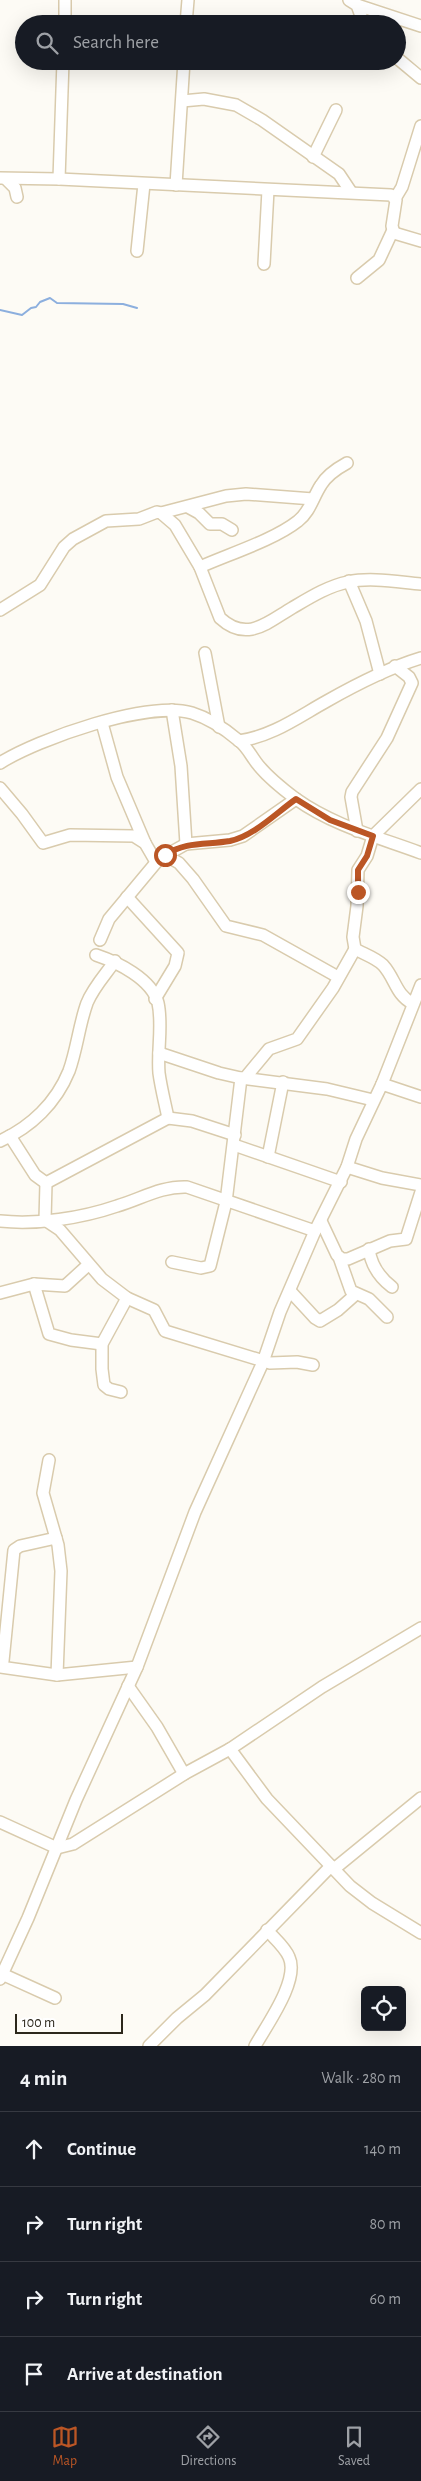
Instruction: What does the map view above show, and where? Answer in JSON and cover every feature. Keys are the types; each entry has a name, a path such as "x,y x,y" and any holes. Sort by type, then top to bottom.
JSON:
{"street":[{"path":"64,15 65,0"},
{"path":"187,15 188,0"},
{"path":"353,3 359,15"},
{"path":"353,3 388,15"},
{"path":"406,21 421,26"},
{"path":"406,66 421,78"},
{"path":"59,179 63,70"},
{"path":"176,185 184,70"},
{"path":"182,101 204,99 236,105 262,120 339,174 351,192"},
{"path":"313,157 336,110"},
{"path":"357,278 379,260 393,230 397,204 396,197 402,187 421,126"},
{"path":"3,178 351,192 396,197"},
{"path":"3,178 15,188 17,197"},
{"path":"137,251 144,184"},
{"path":"264,264 268,190"},
{"path":"393,230 402,236 421,241"},
{"path":"200,567 280,532 299,520 309,510 322,483 331,472 347,462"},
{"path":"0,610 40,585 64,547 72,539 106,521 131,520 226,496 246,494 313,499"},
{"path":"188,507 195,510 210,524 222,524 232,530"},
{"path":"161,513 174,525 200,567 220,618 240,629 252,629 270,623 307,599 335,585 349,582 421,584"},
{"path":"349,582 366,621 380,674"},
{"path":"205,654 219,727"},
{"path":"240,740 252,739 282,728 336,696 395,666 421,658"},
{"path":"357,831 351,797 352,792 416,686 410,677 395,666"},
{"path":"0,762 26,749 102,723 154,710 192,713 240,740 260,767 296,799 330,820 421,853"},
{"path":"172,710 181,766 186,844"},
{"path":"102,723 117,777 145,844"},
{"path":"0,788 22,814 43,844 78,835 134,836 161,858 179,863 194,879 226,926 263,935 338,977"},
{"path":"172,1262 201,1268 210,1266 226,1202 243,1078 269,1049 297,1039 338,977 355,949 353,938 357,906 358,870 367,856 373,836 421,789"},
{"path":"100,940 109,919 161,858 186,844 230,840 243,836 296,799"},
{"path":"126,897 178,953 174,966 155,999"},
{"path":"355,949 379,962 386,969 400,995 412,1002"},
{"path":"96,955 115,962 136,976 151,990 158,1003 159,1072 168,1118"},
{"path":"46,1183 35,1175 5,1138 33,1122 51,1102 63,1083 69,1070 87,1004 115,962"},
{"path":"55,1998 1,1977 58,1848 76,1800 137,1667 195,1512 263,1362 280,1312 291,1292 315,1231 341,1182 373,1100 382,1084 412,1002 421,985"},
{"path":"159,1053 218,1073 327,1089 373,1100"},
{"path":"268,1157 283,1082"},
{"path":"382,1084 421,1097"},
{"path":"46,1183 168,1118 192,1121 268,1157 341,1182"},
{"path":"347,1167 389,1179 421,1185"},
{"path":"45,1220 46,1183"},
{"path":"0,1221 45,1220 95,1212 119,1206 143,1196 179,1187 187,1187 226,1202 315,1231"},
{"path":"339,1257 348,1259 390,1241 406,1239 421,1192"},
{"path":"45,1220 60,1230 88,1265 127,1298 154,1310 163,1330 263,1362 274,1364 297,1362 313,1365"},
{"path":"321,1221 339,1257 348,1287 356,1294 368,1299 387,1316"},
{"path":"369,1249 371,1263 392,1287"},
{"path":"0,1293 34,1284 65,1286 88,1265"},
{"path":"34,1284 49,1334 71,1340 102,1344"},
{"path":"291,1292 315,1318 320,1320 338,1310 356,1294"},
{"path":"121,1392 109,1389 104,1385 102,1344 127,1298"},
{"path":"49,1460 43,1493 56,1538 60,1571 56,1675"},
{"path":"56,1538 20,1546 14,1550 3,1661 0,1666 56,1675 137,1667"},
{"path":"0,1822 58,1848 73,1844 184,1774 230,1749 322,1687 421,1628"},
{"path":"128,1686 157,1727 184,1774"},
{"path":"230,1749 267,1799 350,1886 372,1903 421,1933"},
{"path":"149,2046 177,2018 205,1995 267,1930 332,1867 421,1798"},
{"path":"255,2046 286,1989 290,1972 290,1959 267,1930"}],"waterway":[{"path":"0,310 22,315 31,308 36,307 40,302 50,298 57,303 123,304 137,308"}],"route":[{"path":"165,855 186,844 230,840 243,836 296,799 342,826 373,836 367,856 358,870 358,892"}]}
